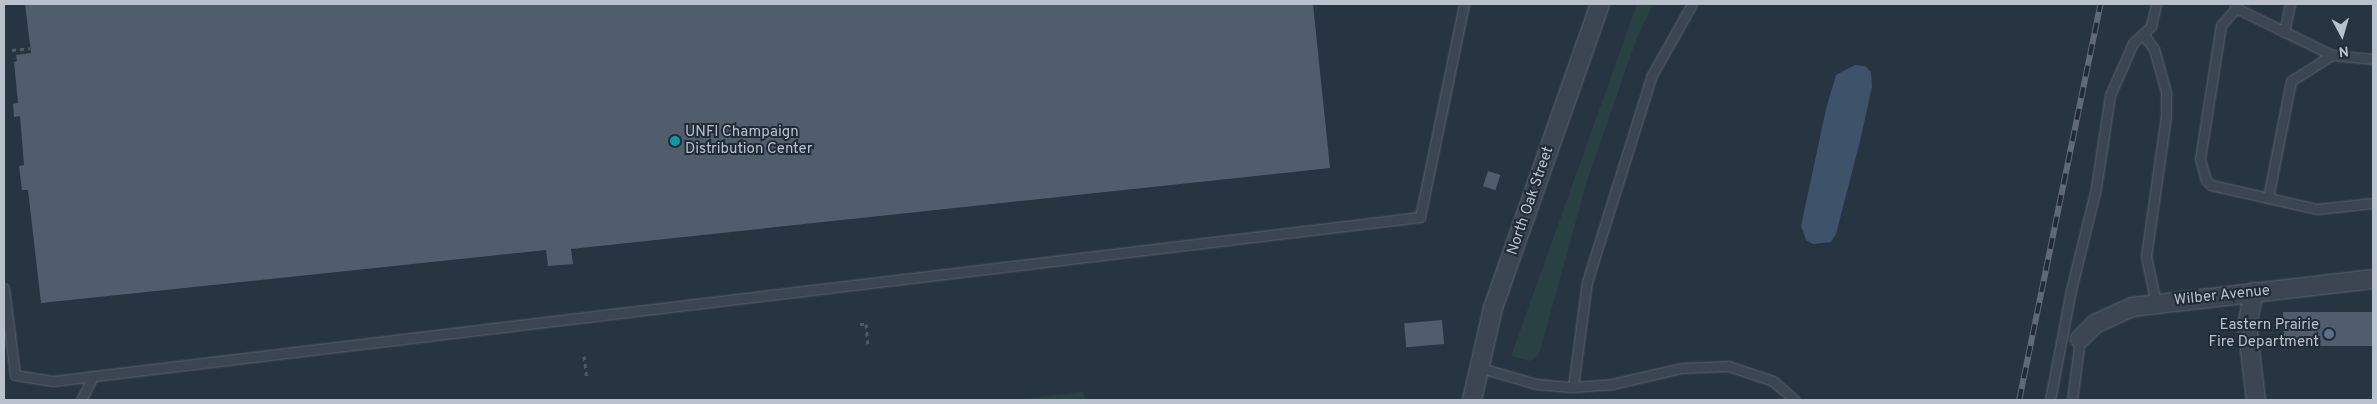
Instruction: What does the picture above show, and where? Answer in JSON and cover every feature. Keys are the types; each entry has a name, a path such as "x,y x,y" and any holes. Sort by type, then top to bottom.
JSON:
{"street":[{"name":"North Oak Street","path":"1472,400 1481,368 1493,308 1600,4"},
{"name":"Wilber Avenue","path":"2080,339 2095,324 2110,316 2156,302 2373,279"},
{"path":"2254,292 2247,325 2256,400"}],"lane":[{"path":"4,288 15,375 53,381 1420,217 1464,4"},
{"path":"1573,387 1590,273 1652,75 1692,4"},
{"path":"2050,400 2071,290 2096,188 2110,95 2133,43 2151,26 2156,4"},
{"path":"2284,32 2290,4"},
{"path":"2373,58 2332,55 2235,6 2221,25 2200,160 2202,171 2211,185 2318,210 2373,203"},
{"path":"2144,34 2154,49 2166,92 2160,160 2146,256 2156,302"},
{"path":"2268,198 2291,81 2332,55"},
{"path":"2072,400 2080,339"},
{"path":"1481,368 1536,384 1573,387 1612,384 1682,368 1728,366 1773,381 1795,400"},
{"path":"81,400 93,376"}],"path":[{"path":"12,50 30,48"},
{"path":"860,324 866,324 868,345"},
{"path":"584,356 587,379"}],"green space":[{"path":"1637,4 1653,4 1635,43 1587,181 1539,355 1530,361 1511,356"},
{"path":"1083,392 1085,400 1013,400"}],"water":[{"path":"1855,65 1865,66 1871,72 1872,87 1860,141 1836,234 1831,242 1813,244 1806,240 1801,226 1826,109 1836,75"}],"building":[{"name":"UNFI Champaign Distribution Center","path":"25,4 1313,4 1330,168 571,249 573,264 548,266 546,250 41,303 28,190 22,190 19,166 24,165 20,116 14,117 13,104 18,103 14,62 17,61 16,55 31,53"},
{"path":"1488,171 1500,175 1495,190 1483,186"},
{"name":"Eastern Prairie Fire Department","path":"2283,312 2373,312 2373,346 2283,346"},
{"path":"1442,320 1444,344 1406,347 1404,323"}],"railway":[{"path":"2019,400 2100,4"}],"place":[{"name":"UNFI Champaign Distribution Center","path":"675,141"},
{"name":"Eastern Prairie Fire Department","path":"2329,334"}]}
